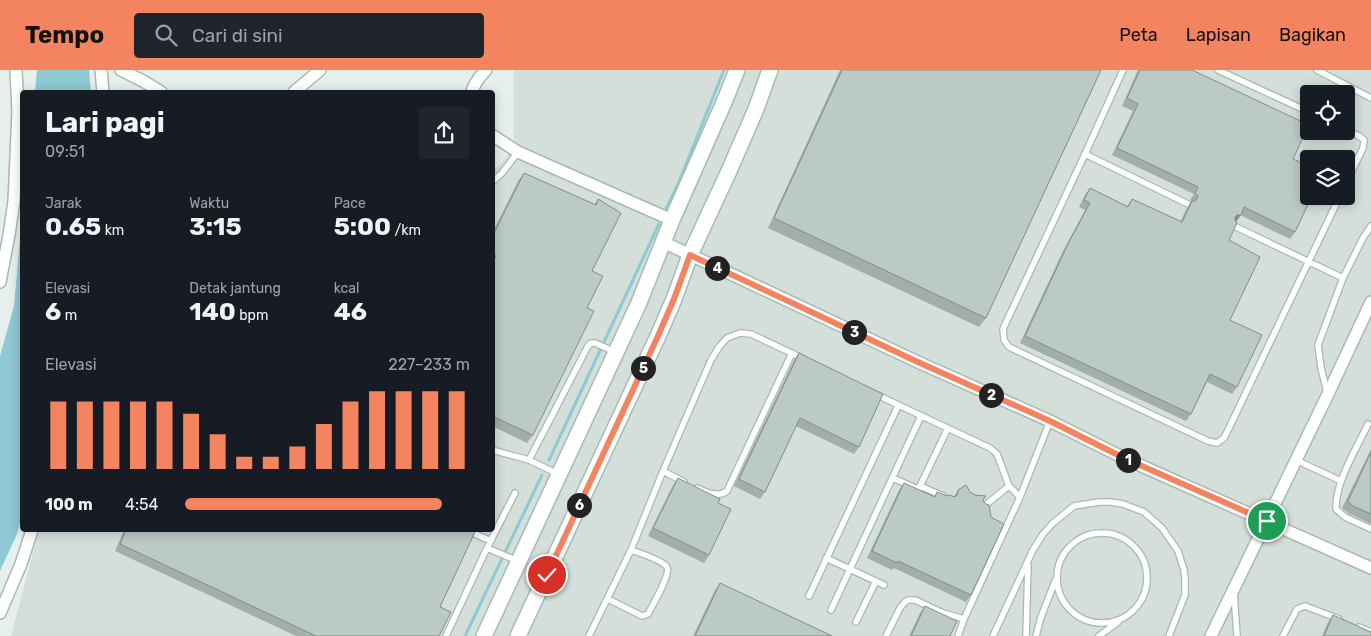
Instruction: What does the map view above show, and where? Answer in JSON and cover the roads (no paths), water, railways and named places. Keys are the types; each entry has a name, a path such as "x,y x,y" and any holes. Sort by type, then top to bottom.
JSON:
{"street":[{"path":"0,282 14,201 18,112 16,70"},
{"path":"101,70 103,90"},
{"path":"121,70 158,90"},
{"path":"296,90 320,70"},
{"path":"473,90 477,80 486,70"},
{"path":"484,636 513,559 560,475 589,410 612,351 638,305 672,220 726,100 737,70"},
{"path":"518,636 658,336 690,255 729,171 770,70"},
{"path":"495,137 518,152 672,220"},
{"path":"664,242 920,363 1050,421 1126,459 1371,568"},
{"path":"1211,636 1371,302"},
{"path":"0,613 21,564 31,532"}],"lane":[{"path":"1123,70 1003,328 1004,340 1009,347 1208,441 1217,443 1224,438 1227,432 1336,205"},
{"path":"1218,70 1300,108"},
{"path":"1317,70 1371,98"},
{"path":"1355,134 1364,140 1363,148 1355,164"},
{"path":"495,179 518,152"},
{"path":"1085,154 1188,204"},
{"path":"1234,226 1343,278"},
{"path":"1328,394 1321,368 1318,345 1343,278 1371,226"},
{"path":"589,636 631,550 711,360 719,347 727,338 740,333 751,334 809,361"},
{"path":"529,460 588,346 591,343 612,351"},
{"path":"664,471 684,482 717,495 722,495 727,491 792,353"},
{"path":"871,392 990,448 997,454 1009,486 1020,496"},
{"path":"809,596 898,406"},
{"path":"831,610 921,416"},
{"path":"958,636 1020,496 1050,421"},
{"path":"1368,424 1341,481 1336,499 1336,509 1345,516 1371,528"},
{"path":"893,478 919,488 948,428"},
{"path":"495,451 529,460 560,475"},
{"path":"1296,460 1341,481"},
{"path":"920,486 949,499"},
{"path":"983,507 1009,486"},
{"path":"446,636 487,548 516,493"},
{"path":"993,636 1028,560 1043,534 1074,506 1099,502 1123,504 1144,512 1162,528 1178,551 1184,570 1185,595 1169,636"},
{"path":"471,532 491,541"},
{"path":"1036,636 1060,560 1070,546 1085,536 1102,533 1120,536 1134,546 1144,560 1148,577 1146,594 1136,610 1098,636"},
{"path":"487,548 513,559"},
{"path":"608,599 642,616 648,614 666,578 667,567 660,562 631,550"},
{"path":"826,558 884,585"},
{"path":"1026,636 1028,560"},
{"path":"1056,577 1060,595 1070,611 1086,621 1104,624 1122,620"},
{"path":"856,622 876,581"},
{"path":"1233,590 1237,636"},
{"path":"886,636 900,608 908,600 915,600 964,620"},
{"path":"1283,636 1297,609 1301,607 1305,606 1342,620"},
{"path":"1351,624 1371,632"}],"water":[{"path":"37,70 89,70 91,90 35,90"},
{"path":"20,239 20,523 17,534 0,571 0,356 14,306"}],"waterway":[{"path":"666,209 679,182 724,70"},
{"path":"549,460 659,224"},
{"path":"465,636 542,475"}]}
